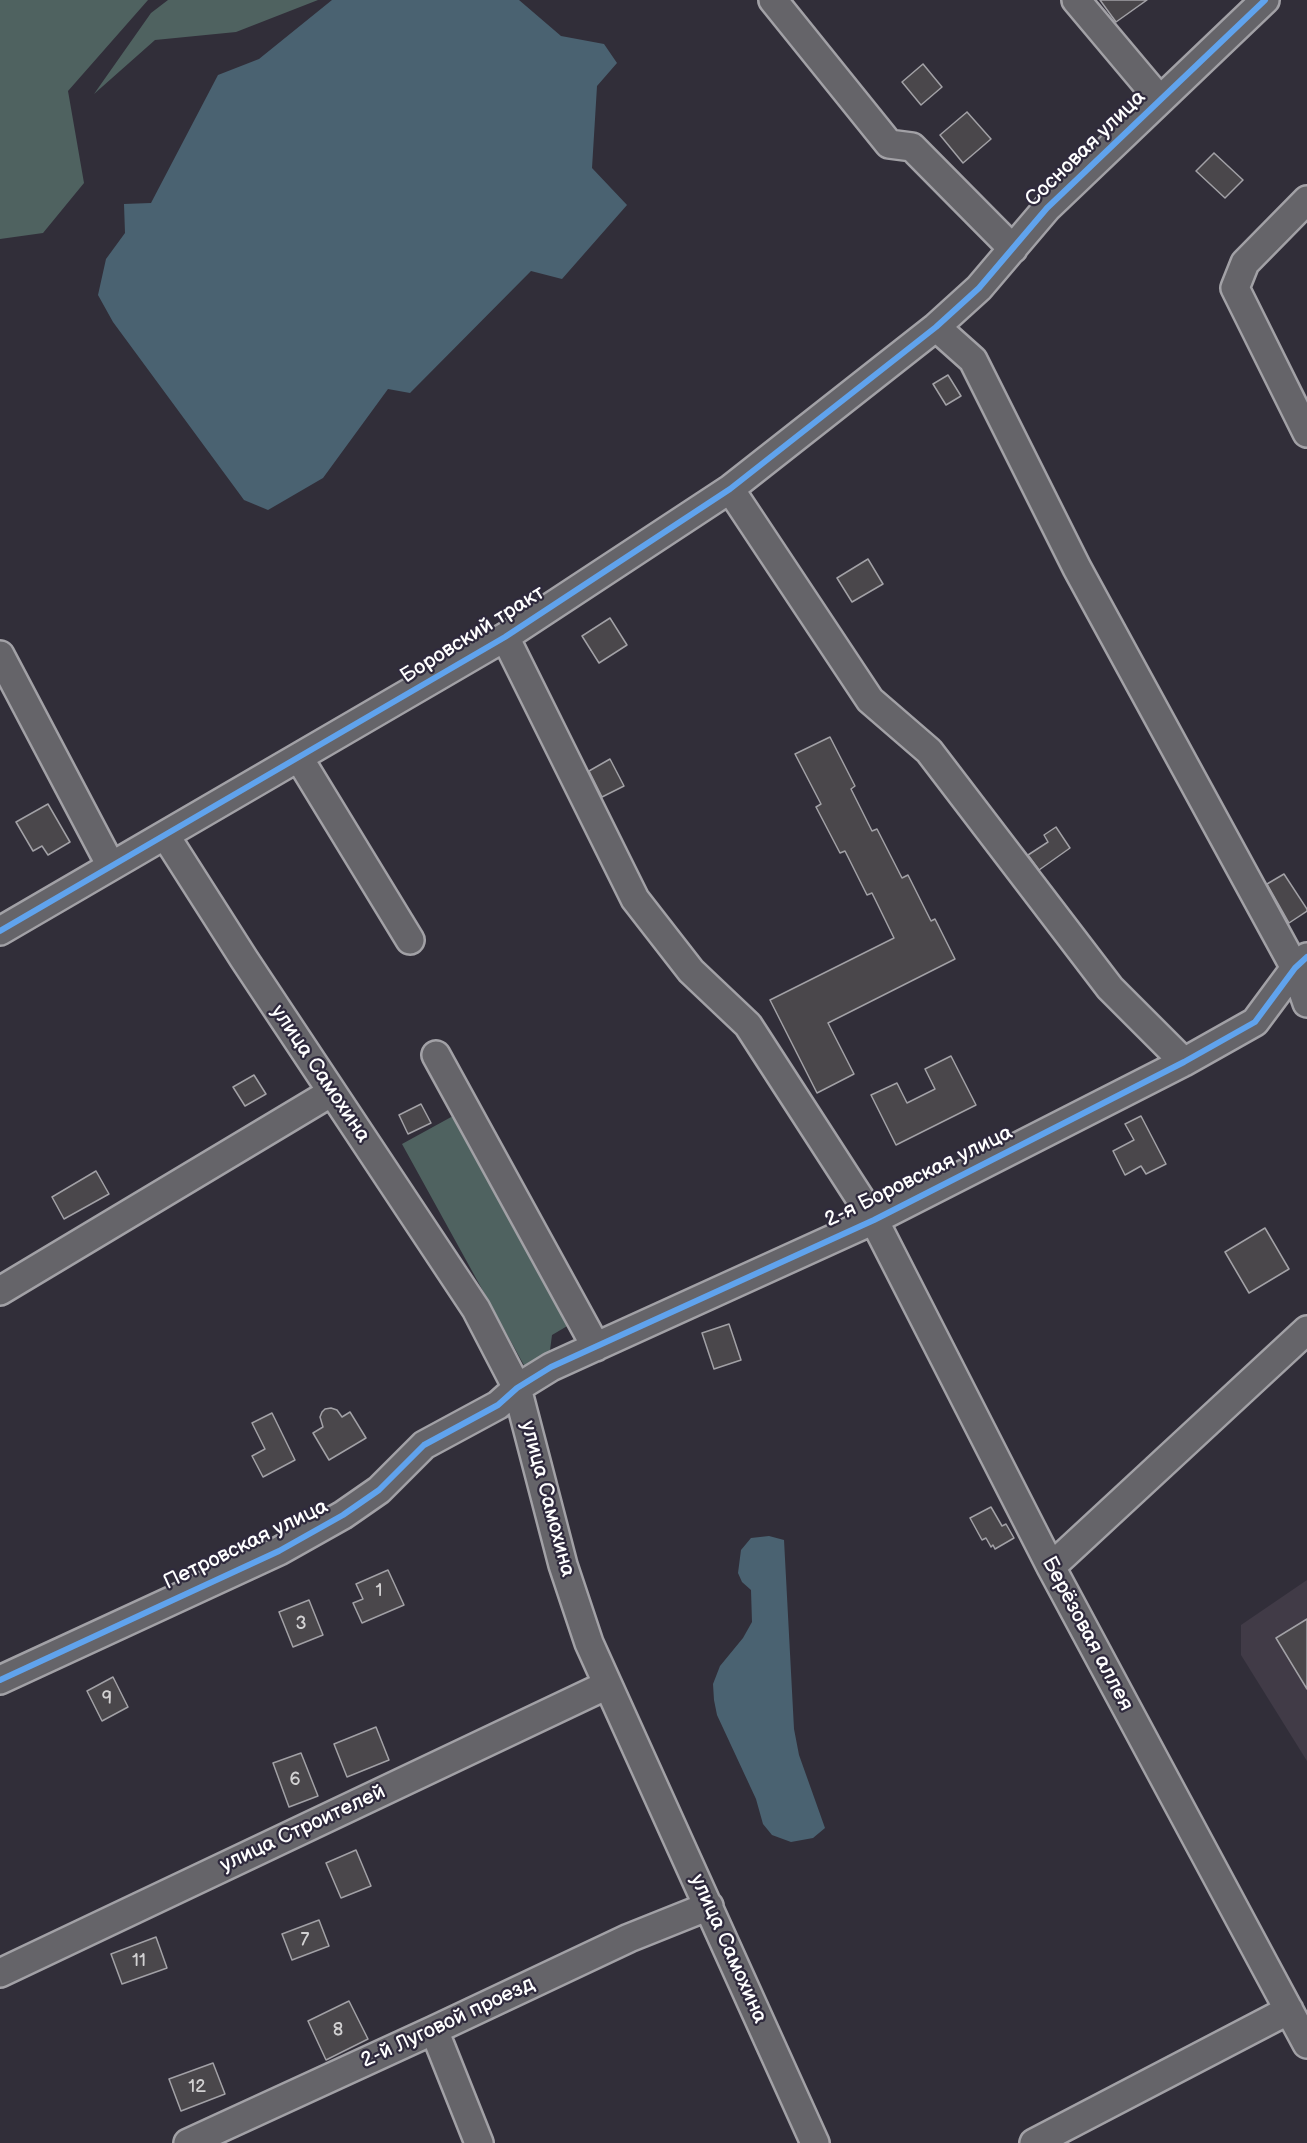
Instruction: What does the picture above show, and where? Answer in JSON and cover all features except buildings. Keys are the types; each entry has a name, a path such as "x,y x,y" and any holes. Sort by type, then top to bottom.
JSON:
{"street":[{"path":"772,0 889,144 912,147 1013,249"},
{"path":"1076,0 1160,100"},
{"name":"Сосновая улица","path":"936,327 979,288 1047,208 1265,0"},
{"path":"1307,200 1245,263 1235,288 1307,433"},
{"path":"936,327 973,360 1077,568 1301,962 1307,1003"},
{"name":"Боровский тракт","path":"0,931 505,637 730,489 936,327"},
{"path":"730,489 870,700 929,751 1110,988 1184,1062"},
{"name":"Берёзовая аллея","path":"505,637 635,899 692,971 748,1025 874,1220 1051,1567 1307,2044"},
{"path":"0,655 111,866"},
{"path":"299,758 410,940"},
{"name":"улица Самохина","path":"165,835 244,959 476,1309 517,1388 563,1565 589,1643 815,2143"},
{"name":"2-я Боровская улица","path":"517,1388 550,1367 874,1220 1184,1062 1255,1022 1301,962"},
{"path":"436,1055 596,1347"},
{"path":"0,1291 332,1092"},
{"path":"1051,1567 1304,1340"},
{"name":"Петровская улица","path":"0,1680 279,1551 343,1515 379,1490 424,1445 498,1405 517,1388"},
{"name":"улица Строителей","path":"0,1972 607,1685"},
{"name":"2-й Луговой проезд","path":"188,2143 629,1938 709,1906"},
{"path":"1034,2143 1289,2010"},
{"path":"434,2030 479,2143"}],"shaded area":[{"path":"0,0 148,0 68,91 84,183 43,233 0,239"},
{"path":"168,0 318,0 236,32 155,40 94,94 151,13"},
{"path":"453,1116 569,1325 552,1335 549,1358 525,1367 402,1144"},
{"path":"1307,1580 1307,1761 1241,1655 1241,1625"}],"water":[{"path":"332,0 519,0 561,36 604,44 617,63 597,86 592,168 627,205 562,279 531,271 410,393 388,389 323,478 268,510 244,500 113,322 98,295 106,259 125,233 124,204 151,203 218,75 259,59"},
{"path":"769,1536 784,1540 794,1729 799,1755 825,1828 813,1838 791,1842 772,1835 763,1824 756,1799 717,1715 714,1700 713,1684 720,1666 743,1638 752,1622 751,1590 742,1582 738,1573 741,1550 751,1538"}],"cycle path":[{"path":"0,931 505,637 730,489 936,327 979,288 1047,208 1265,0"},
{"path":"0,1680 279,1551 343,1515 379,1490 424,1445 498,1405 517,1388 551,1367 874,1220 1184,1062 1255,1022 1295,968 1307,957"}]}
